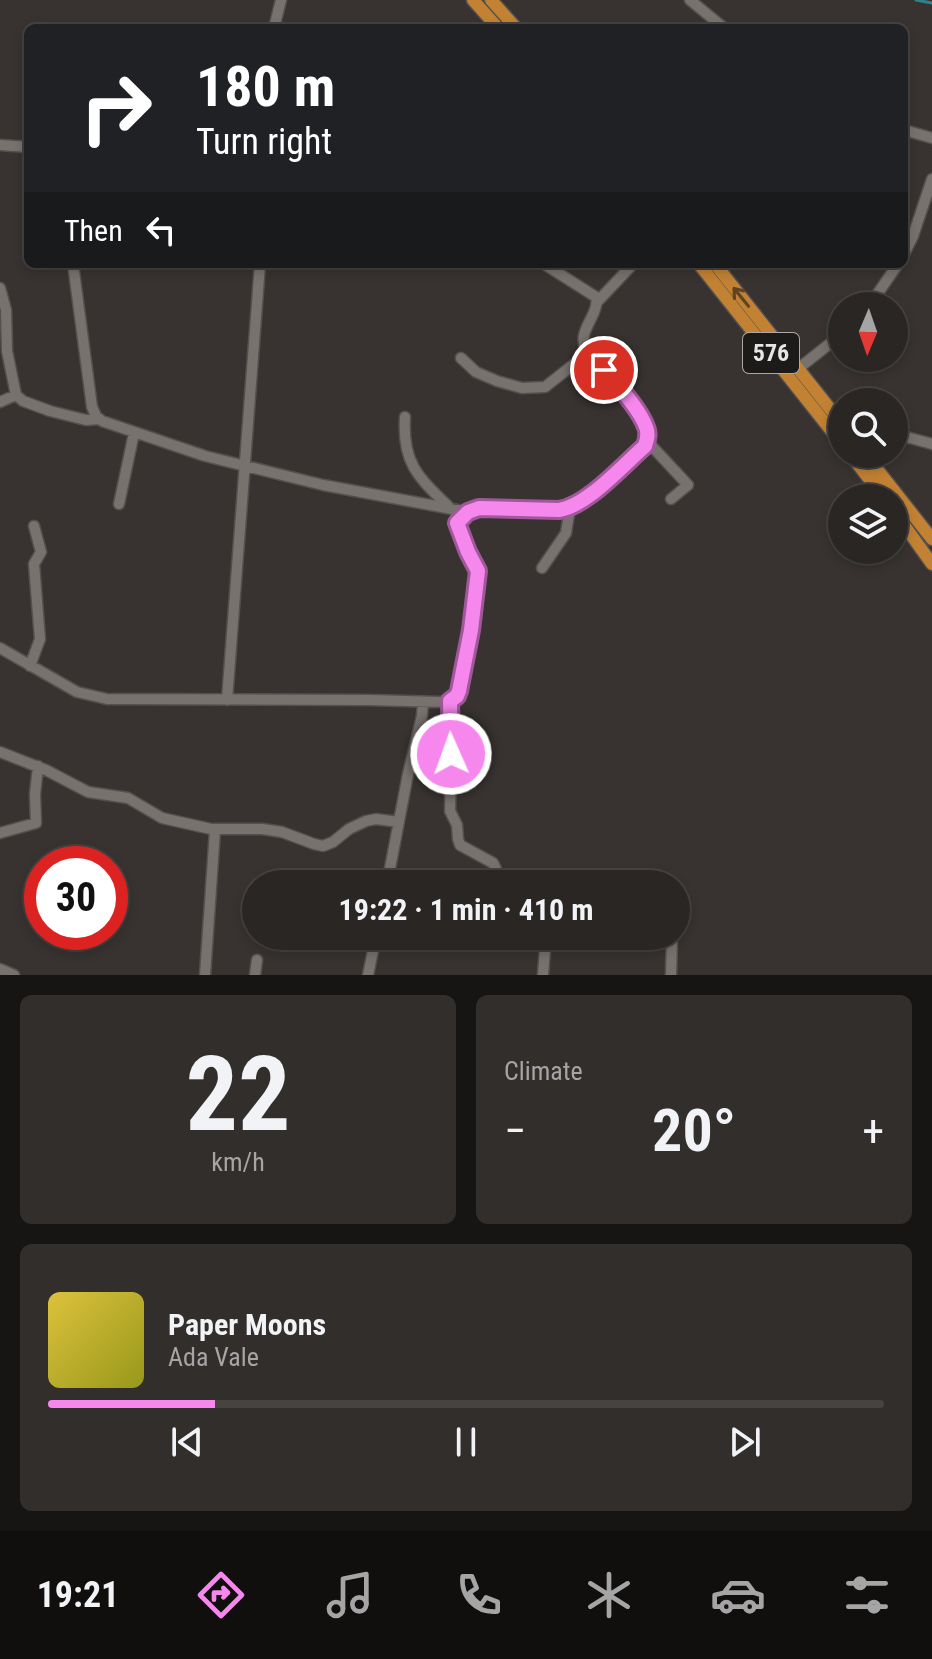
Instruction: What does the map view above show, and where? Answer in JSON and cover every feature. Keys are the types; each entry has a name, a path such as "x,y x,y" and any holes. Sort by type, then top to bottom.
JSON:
{"main road":[{"path":"473,0 494,24"},
{"path":"491,0 512,24"},
{"name":"576","path":"702,268 828,426"},
{"name":"576","path":"718,268 828,406"},
{"path":"861,468 873,484"},
{"path":"876,468 932,539"},
{"path":"908,531 932,564"}],"street":[{"path":"275,24 281,0"},
{"path":"690,0 719,24"},
{"path":"908,131 932,138"},
{"path":"0,145 24,147"},
{"path":"908,246 932,179"},
{"path":"74,268 92,407 99,419"},
{"path":"227,700 260,268"},
{"path":"551,268 593,294 598,301"},
{"path":"0,288 6,310 7,351 16,395 23,401 86,420 99,419 205,456 323,485 468,512 483,508 559,510 583,501 647,441 644,422 620,387 588,353 583,338 598,301 629,268"},
{"path":"879,292 895,268"},
{"path":"799,368 828,345"},
{"path":"461,358 476,372 522,388 545,387 588,353"},
{"path":"0,402 16,395"},
{"path":"405,417 405,440 411,463 429,488 451,509"},
{"path":"119,504 134,433"},
{"path":"908,438 931,441"},
{"path":"647,441 688,485 671,499"},
{"path":"542,568 566,533 570,508"},
{"path":"0,648 68,688 96,698 450,701 459,691 478,576 457,523 468,512"},
{"path":"30,666 40,639 34,564 41,552 34,526"},
{"path":"450,701 450,811 457,825 460,845 493,863 496,870"},
{"path":"390,870 423,702"},
{"path":"0,752 38,766 88,792 128,798 162,818 215,830 262,829 282,832 323,846 366,821 399,822"},
{"path":"0,833 36,823 38,766"},
{"path":"205,975 215,830"},
{"path":"368,975 373,950"},
{"path":"543,975 545,950"},
{"path":"671,975 672,950"},
{"path":"255,975 257,960"},
{"path":"0,969 14,975"}],"waterway":[{"path":"916,0 932,3"}],"route":[{"path":"451,754 450,701 459,691 478,571 457,523 463,515 479,508 570,508 583,501 645,446 648,436 646,426 620,387 604,370"}]}
